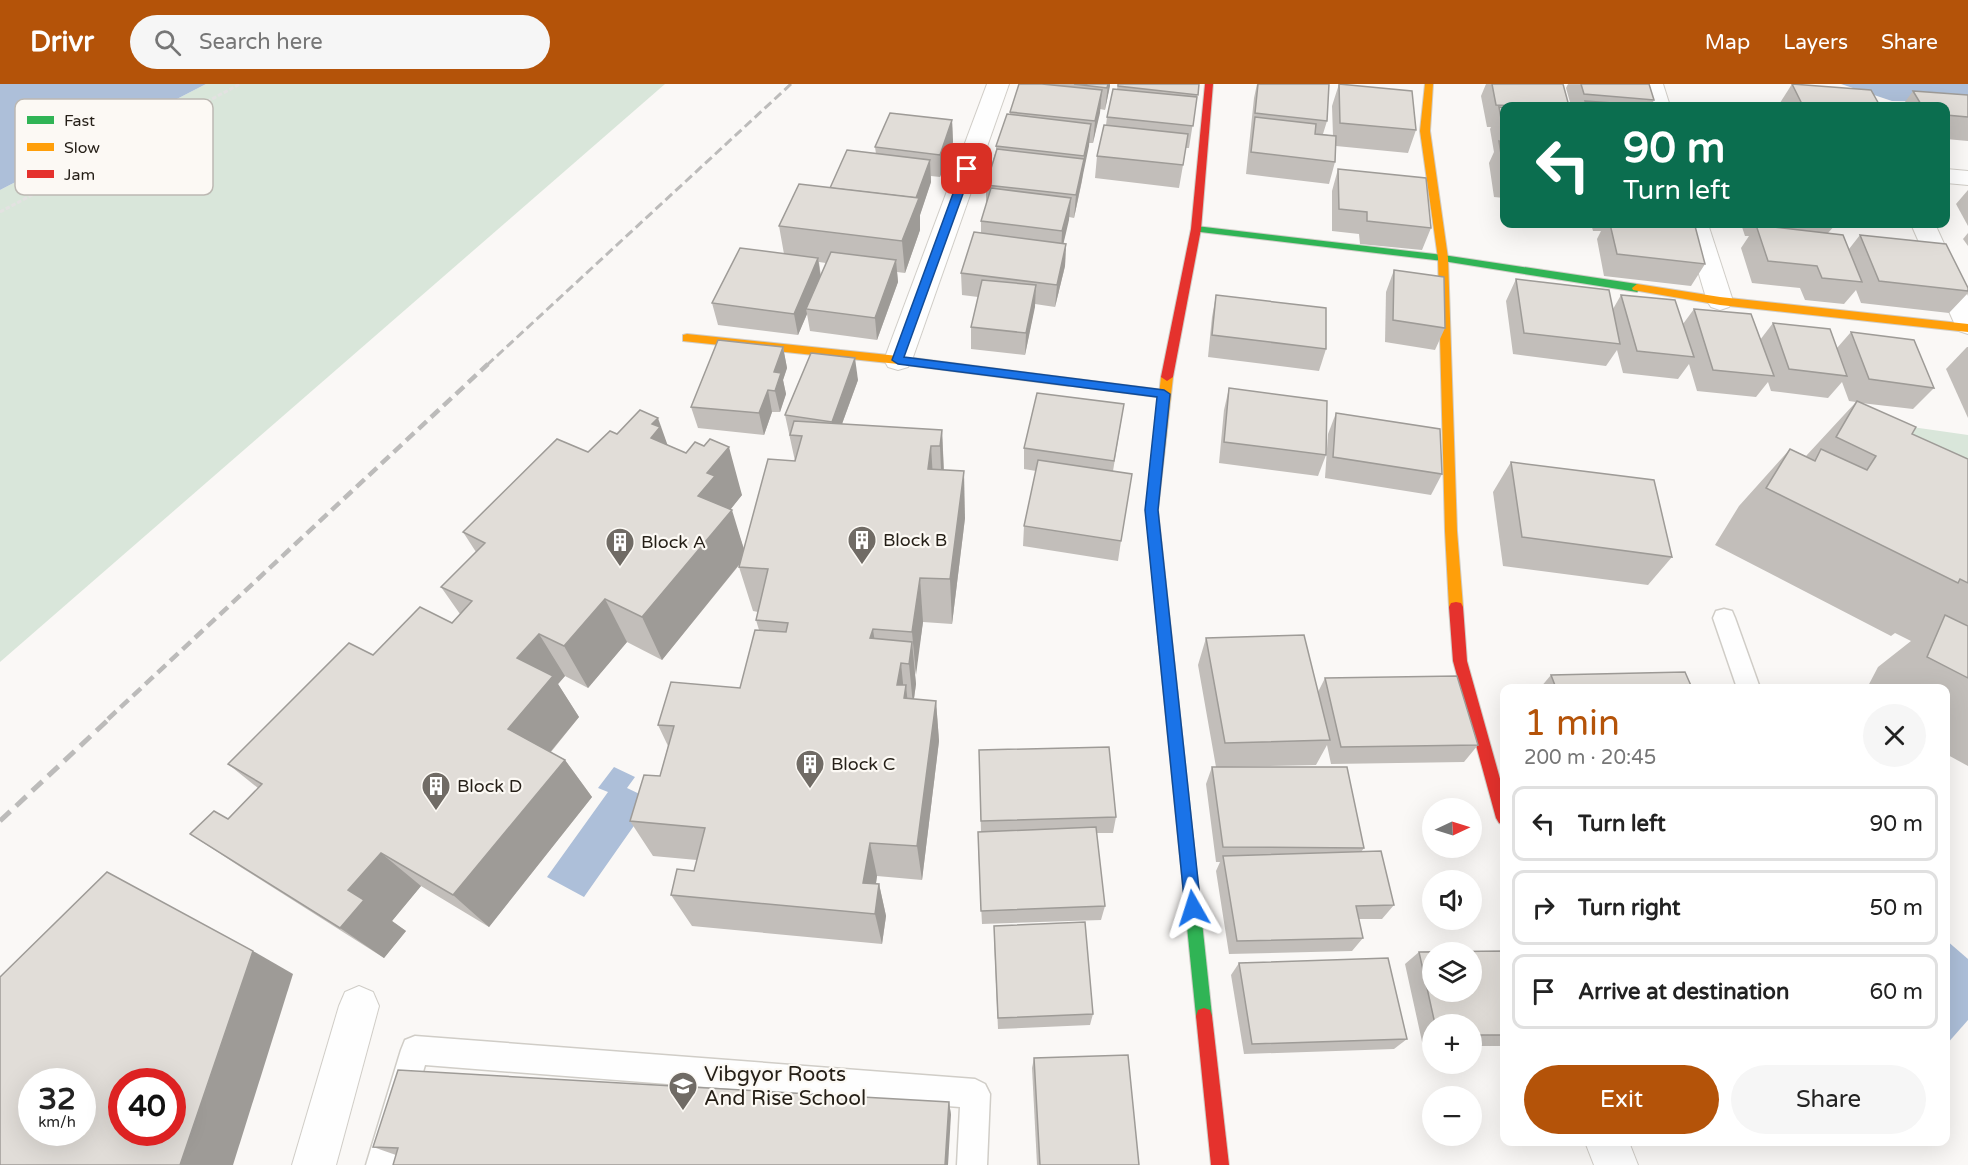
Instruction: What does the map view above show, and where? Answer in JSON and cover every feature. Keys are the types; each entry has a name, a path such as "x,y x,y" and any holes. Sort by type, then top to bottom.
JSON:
{"street":[{"path":"898,360 998,84"},
{"path":"1209,84 1196,229 1164,394 1152,510 1220,1165"},
{"path":"1429,84 1425,132 1443,258 1451,531 1460,662 1500,804"},
{"path":"1652,84 1658,102"},
{"path":"1950,176 1968,178"},
{"path":"1697,228 1720,301"},
{"path":"1196,229 1443,258 1720,301 1968,326 1925,228"},
{"path":"687,338 898,360 1164,394"},
{"path":"314,1165 359,1006"},
{"path":"1609,1146 1616,1165"}],"lane":[{"path":"1724,618 1748,684"},
{"path":"381,1165 415,1050 975,1094 972,1165"}],"path":[{"path":"212,99 240,84"},
{"path":"0,212 32,195"}],"shaded area":[{"path":"206,84 665,84 0,662 0,190 15,182 15,195 213,195 213,99 177,99"},
{"path":"1898,425 1968,435 1968,492"}],"water":[{"path":"0,84 206,84 177,99 15,99 15,182 0,190"},
{"path":"1841,84 1968,84 1968,102 1892,101"},
{"path":"614,767 635,777 627,788 652,800 584,897 547,877 608,792 598,788"},
{"path":"1950,943 1968,959 1968,1020 1950,1040"}],"building":[{"path":"1019,84 1102,90 1095,121 1010,112"},
{"path":"1074,84 1108,84 1107,88"},
{"path":"1118,84 1199,84 1198,95 1118,86"},
{"path":"1258,84 1329,84 1327,121 1255,113"},
{"path":"1339,84 1412,91 1416,130 1340,123"},
{"path":"1492,84 1563,84 1568,102 1500,102 1500,105 1496,105"},
{"path":"1581,84 1649,84 1654,100 1584,94"},
{"path":"1792,84 1871,90 1878,102 1801,102"},
{"path":"1113,89 1197,97 1193,126 1107,117"},
{"path":"1913,91 1968,95 1968,117 1950,115 1950,102 1920,102"},
{"path":"890,113 952,120 940,155 875,147"},
{"path":"1007,114 1091,124 1084,156 996,146"},
{"path":"1255,117 1316,124 1315,134 1336,136 1335,162 1251,152"},
{"path":"1104,125 1188,134 1183,165 1097,156"},
{"path":"997,149 1084,159 1076,195 986,185"},
{"path":"847,150 930,160 916,198 830,188"},
{"path":"1338,169 1426,178 1431,228 1367,221 1367,212 1339,209"},
{"path":"799,184 919,198 902,241 779,226"},
{"path":"991,188 1071,198 1062,231 981,221"},
{"path":"1611,228 1696,228 1705,264 1617,254"},
{"path":"1757,228 1782,228 1843,235 1862,282 1822,278 1817,266 1768,261"},
{"path":"974,232 1066,244 1057,285 961,273"},
{"path":"1860,235 1946,244 1968,291 1879,281"},
{"path":"740,248 818,258 794,314 712,303"},
{"path":"831,252 896,260 875,318 806,309"},
{"path":"1394,270 1444,277 1445,328 1393,320"},
{"path":"1516,279 1609,290 1620,344 1524,333"},
{"path":"982,280 1036,285 1026,333 971,327"},
{"path":"1216,295 1326,308 1326,349 1212,335"},
{"path":"1621,295 1675,300 1694,357 1637,351"},
{"path":"1694,309 1751,314 1774,376 1713,370"},
{"path":"1773,323 1830,329 1847,376 1789,369"},
{"path":"1851,332 1914,340 1934,388 1869,379"},
{"path":"718,340 783,347 774,372 781,373 775,391 768,390 759,413 691,407"},
{"path":"811,353 855,358 832,422 785,415"},
{"path":"1229,388 1327,401 1326,455 1224,442"},
{"path":"1037,393 1124,404 1114,461 1024,448"},
{"path":"1857,401 1916,427 1912,434 1968,459 1968,583 1960,579 1958,583 1766,488 1790,449 1815,461 1821,449 1867,470 1876,456 1836,437"},
{"path":"640,410 658,418 652,424 660,427 651,438 686,453 695,442 704,446 710,439 729,447 707,473 715,476 698,496 732,510 642,617 605,599 564,646 539,634 517,658 553,676 508,729 565,760 453,895 381,853 348,890 364,900 340,928 190,834 214,811 228,819 262,784 228,764 349,643 373,655 420,607 452,623 472,601 441,587 485,543 463,532 557,439 588,452 610,431 617,434"},
{"path":"1336,413 1440,429 1442,474 1333,457"},
{"path":"794,421 942,430 940,446 931,446 928,469 964,471 950,579 920,578 912,632 873,629 870,638 912,642 909,664 901,663 897,685 906,685 904,698 936,701 917,846 870,843 863,883 879,884 875,914 671,895 677,869 694,871 705,828 630,821 644,775 660,776 674,726 658,725 671,682 740,688 755,630 786,632 788,623 756,620 768,569 739,567 768,459 795,461 802,436 790,435"},
{"path":"1038,460 1132,474 1121,541 1024,526"},
{"path":"1511,462 1654,480 1672,557 1522,537"},
{"path":"1945,615 1968,626 1968,678 1927,657"},
{"path":"1304,635 1330,740 1225,743 1206,638"},
{"path":"1685,672 1690,684 1554,684 1551,675"},
{"path":"1457,676 1478,745 1341,747 1325,678"},
{"path":"1109,747 1116,817 981,821 979,750"},
{"path":"1212,767 1347,767 1364,848 1223,847"},
{"path":"1096,827 1105,906 981,911 978,832"},
{"path":"1381,851 1394,905 1356,906 1363,938 1237,941 1223,856"},
{"path":"107,872 253,951 180,1165 0,1165 0,977"},
{"path":"1085,922 1093,1014 998,1018 994,926"},
{"path":"1482,951 1500,951 1500,1035 1482,1035 1482,1014 1433,1014 1430,1002 1482,1002"},
{"path":"1388,958 1407,1039 1252,1044 1239,963"},
{"path":"1128,1055 1139,1165 1040,1165 1034,1058"},
{"path":"398,1070 949,1102 945,1165 393,1165 398,1148 373,1147"}],"railway":[{"path":"487,365 791,84"},
{"path":"108,719 488,364"},
{"path":"0,821 110,718"}],"traffic: fast":[{"path":"1196,229 1443,258 1637,288"},
{"path":"1168,668 1204,1016"}],"traffic: slow":[{"path":"1429,84 1425,131 1443,258 1451,531 1456,607"},
{"path":"1637,288 1720,301 1968,328"},
{"path":"687,338 898,360 1069,382"},
{"path":"1167,377 1152,510 1168,668"}],"traffic: jam":[{"path":"1167,377 1196,229 1209,84"},
{"path":"1069,382 1164,394"},
{"path":"1456,607 1460,661 1500,804"},
{"path":"1204,1016 1220,1165"}],"place":[{"name":"Block B","path":"862,566"},
{"name":"Block A","path":"620,568"},
{"name":"Block C","path":"810,790"},
{"name":"Block D","path":"436,812"},
{"name":"Vibgyor Roots And Rise School","path":"683,1112"}],"route":[{"path":"967,169 898,360 1164,394 1152,510 1193,908"}]}
